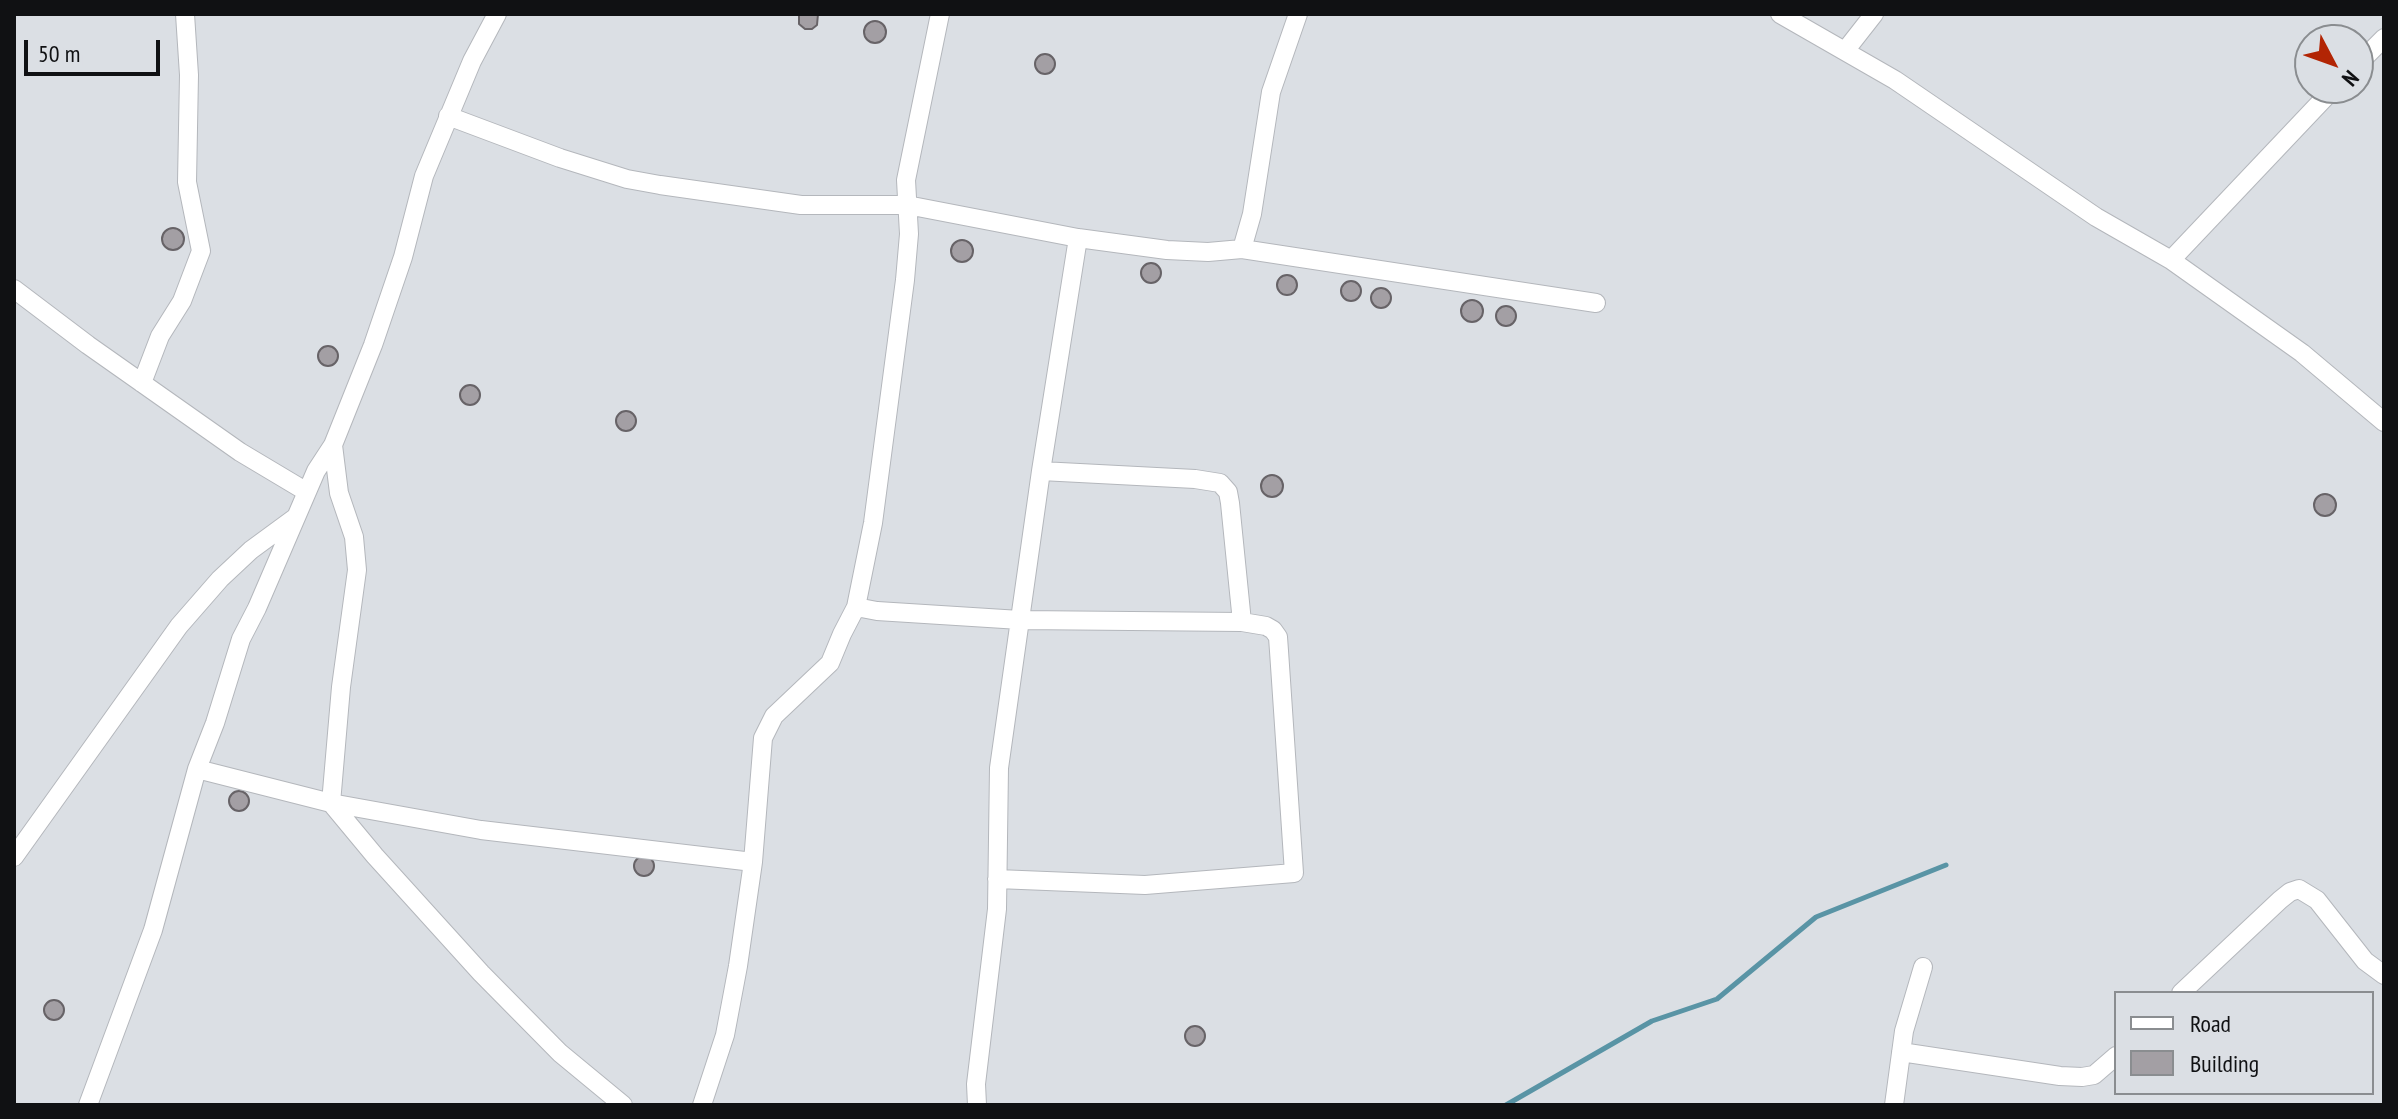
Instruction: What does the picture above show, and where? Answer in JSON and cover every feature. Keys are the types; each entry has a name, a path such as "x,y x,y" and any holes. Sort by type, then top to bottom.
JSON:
{"street":[{"path":"142,383 160,336 182,301 201,251 187,182 189,75 185,14"},
{"path":"88,1105 153,930 197,769 241,639 316,471 333,445 373,345 403,257 424,176 472,61 497,14"},
{"path":"702,1105 725,1035 753,862 763,738 784,705 817,679 830,663 856,607 873,523 903,295 909,234 906,180 940,14"},
{"path":"1242,249 1252,214 1271,92 1298,14"},
{"path":"1780,14 1895,80 2096,217 2171,260 2302,353 2384,422"},
{"path":"1845,51 1874,14"},
{"path":"2171,260 2319,104"},
{"path":"448,116 560,158 627,179 660,185 801,205 907,205 1078,238 1167,250 1208,252 1242,249 1596,303"},
{"path":"977,1105 976,1084 993,948 999,768 1078,238"},
{"path":"14,289 240,452 307,492"},
{"path":"333,445 339,493 354,537 357,570 341,687 331,803 481,973 560,1053 623,1105"},
{"path":"1041,471 1220,483 1228,492 1230,503 1242,622"},
{"path":"14,857 179,626 220,579 251,550 296,517"},
{"path":"856,607 1020,620 1242,622 1266,626 1278,637 1294,873 1145,885 997,879"},
{"path":"197,769 331,803 481,830 753,862"},
{"path":"2183,991 2280,900 2299,889 2317,900 2365,961 2384,975"},
{"path":"1894,1105 1904,1031 1923,967"},
{"path":"1901,1052 2082,1077 2094,1075 2114,1058"}],"building":[{"path":"799,14 818,14 817,25 805,29 799,24"},
{"path":"875,21 886,32 875,43 864,32"},
{"path":"1041,54 1049,54 1055,64 1049,74 1041,74 1035,68 1035,60"},
{"path":"173,228 184,239 173,250 162,239"},
{"path":"962,240 973,251 962,262 951,251"},
{"path":"1147,263 1155,263 1161,273 1155,283 1147,283 1141,277 1141,269"},
{"path":"1283,275 1291,275 1297,285 1291,295 1283,295 1277,289 1277,281"},
{"path":"1347,281 1355,281 1361,291 1355,301 1347,301 1341,295 1341,287"},
{"path":"1377,288 1385,288 1391,298 1385,308 1377,308 1371,302 1371,294"},
{"path":"1472,300 1483,311 1472,322 1461,311"},
{"path":"1502,306 1510,306 1516,316 1510,326 1502,326 1496,320 1496,312"},
{"path":"324,346 332,346 338,356 332,366 324,366 318,360 318,352"},
{"path":"466,385 474,385 480,395 474,405 466,405 460,399 460,391"},
{"path":"622,411 630,411 636,421 630,431 622,431 616,425 616,417"},
{"path":"1272,475 1283,486 1272,497 1261,486"},
{"path":"2325,494 2336,505 2325,516 2314,505"},
{"path":"235,791 243,791 249,801 243,811 235,811 229,805 229,797"},
{"path":"640,856 648,856 654,866 648,876 640,876 634,870 634,862"},
{"path":"50,1000 58,1000 64,1010 58,1020 50,1020 44,1014 44,1006"},
{"path":"1191,1026 1199,1026 1205,1036 1199,1046 1191,1046 1185,1040 1185,1032"}],"waterway":[{"path":"1506,1105 1652,1021 1717,999 1816,917 1946,865"}]}
